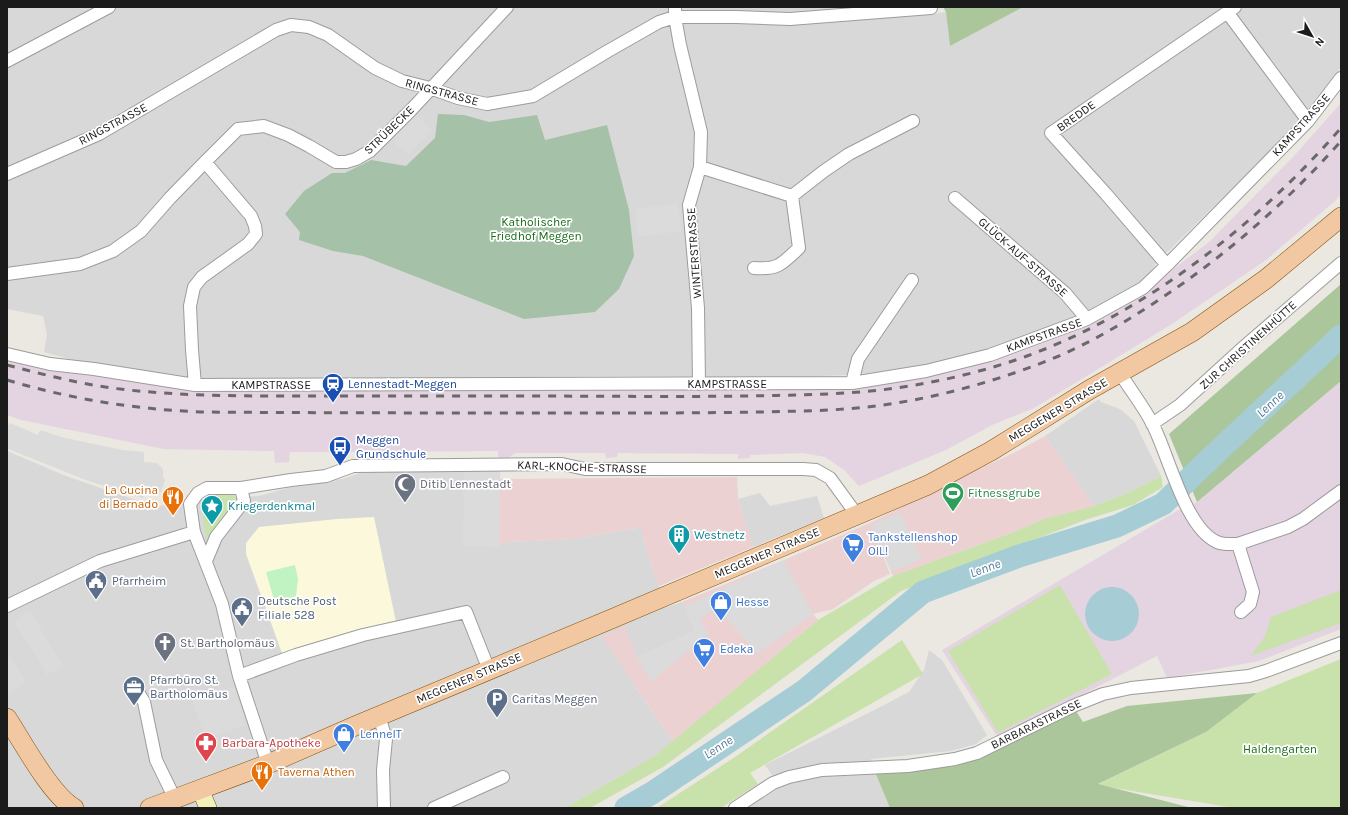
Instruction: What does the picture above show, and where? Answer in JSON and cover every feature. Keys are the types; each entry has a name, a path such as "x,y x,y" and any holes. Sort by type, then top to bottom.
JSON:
{"main road":[{"name":"MEGGENER STRASSE","path":"150,808 268,764 918,489 966,465 1089,390 1120,374 1192,332 1266,279 1341,217"},
{"path":"7,718 50,785 69,805 74,808"},
{"path":"200,789 208,808"}],"street":[{"path":"7,61 109,7"},
{"name":"STRÜBECKE","path":"7,274 80,264 112,251 141,231 170,198 238,129 264,126 288,135 336,162 346,162 356,159 370,151 507,7"},
{"name":"RINGSTRASSE","path":"7,174 99,134 276,30 291,25 309,27 328,35 375,68 402,81 430,88 458,98 487,104 533,96 675,12 736,17 790,19 931,8"},
{"name":"BREDDE","path":"1167,266 1106,194 1051,133 1231,9 1308,121"},
{"name":"WINTERSTRASSE","path":"675,12 690,89 701,132 700,167 689,205 698,308 699,384"},
{"name":"KAMPSTRASSE","path":"7,354 50,364 94,369 173,383 195,385 852,383 926,371 990,355 1087,319 1143,288 1167,266 1308,121 1341,78"},
{"path":"792,196 849,154 913,121"},
{"path":"195,385 190,306 194,287 202,277 248,244 256,234 251,216 205,162"},
{"path":"700,167 792,196"},
{"path":"754,268 767,269 782,264 798,248 792,196"},
{"name":"GLÜCK-AUF-STRASSE","path":"955,198 1065,293 1087,319"},
{"name":"ZUR CHRISTINENHÜTTE","path":"1152,424 1180,405 1246,345 1341,263"},
{"path":"852,383 858,359 912,280"},
{"path":"1120,374 1152,424 1196,524 1210,538 1224,544 1238,544 1288,527 1303,519 1341,490"},
{"name":"KARL-KNOCHE-STRASSE","path":"268,764 239,676 224,610 194,532 190,504 198,493 207,488 241,488 326,476 353,466 562,464 586,469 802,469 816,470 830,478 857,514"},
{"path":"206,561 216,537 244,501 241,488"},
{"path":"7,606 100,560 194,532"},
{"path":"1238,544 1253,592 1250,604 1241,612"},
{"path":"239,676 296,655 363,635 466,612 489,670"},
{"name":"BARBARASTRASSE","path":"735,808 773,783 789,777 822,770 908,766 955,759 984,750 1073,706 1104,694 1131,688 1249,676 1341,643"},
{"path":"136,689 144,702 156,760 175,799"},
{"path":"379,716 386,740 383,770 384,808"},
{"path":"434,808 503,777"}],"shaded area":[{"path":"7,7 916,7 917,16 946,12 950,46 1023,7 1341,7 1341,67 1287,135 1157,262 1147,278 1131,290 1090,312 990,350 922,366 847,375 792,377 605,376 200,381 90,365 44,352 47,334 43,316 7,309"},
{"path":"1341,103 1341,194 1336,200 1266,260 1172,324 1034,408 992,425 946,450 859,486 844,470 825,457 803,453 750,455 750,458 738,459 738,454 618,453 617,457 606,458 605,453 515,453 507,459 498,458 498,451 290,452 289,462 275,463 274,451 164,449 21,420 7,415 7,348 90,365 200,381 893,382 956,371 1011,355 1057,338 1133,300 1209,242 1294,156"},
{"path":"416,115 432,130 408,155 392,140"},
{"path":"678,204 681,231 638,237 635,209"},
{"path":"1341,381 1341,629 1259,661 1167,678 1157,656 998,738 942,650 1177,511 1197,502"},
{"path":"1099,399 1101,402 1120,409 1134,421 1161,476 1128,493 1094,506 1045,436"},
{"path":"10,423 38,435 40,430 61,437 122,450 144,452 144,462 157,463 163,469 163,477 165,480 161,492 147,488 143,498 86,480 7,448 7,426"},
{"path":"1045,436 1094,506 1044,519 1017,531 893,576 876,538 890,574 874,581 833,609 813,614 818,620 673,742 601,636 625,626 637,657 695,631 682,602 870,523 974,471 1014,453"},
{"path":"7,451 66,476 144,503 147,511 174,501 259,496 327,480 343,479 366,471 500,470 499,546 507,542 573,539 642,527 643,537 651,565 667,607 682,602 695,631 637,657 636,688 673,742 656,755 565,808 7,808"},
{"path":"464,470 500,470 499,547 463,546"},
{"path":"737,477 738,499 753,547 659,586 651,565 641,527 573,539 507,542 499,547 500,479"},
{"path":"760,493 770,506 817,496 824,518 753,547 738,499"},
{"path":"900,513 921,559 891,572 872,525"},
{"path":"374,517 396,622 283,656 246,554 246,543 259,527 337,519"},
{"path":"784,560 813,614 757,654 717,606 699,620 709,633 651,682 637,657 695,631 685,606"},
{"path":"30,611 63,666 47,675 14,621"},
{"path":"929,650 942,660 987,735 976,744 951,751 871,759 890,808 747,808 780,787 765,765 909,692 924,670"},
{"path":"10,657 26,682 9,693 7,691 7,659"},
{"path":"234,687 246,725 206,739 192,700"}],"green space":[{"path":"943,7 1023,7 950,46 946,12"},
{"name":"Katholischer Friedhof Meggen","path":"438,114 464,115 489,122 537,115 545,140 607,125 629,210 634,256 619,289 595,312 524,319 363,256 333,251 299,240 300,232 285,214 304,191 332,173 345,173 371,160 406,166 435,138"},
{"path":"1341,284 1341,381 1197,502 1169,434"},
{"path":"1161,476 1163,487 1133,505 1085,520 901,591 663,767 590,808 565,808 656,755 818,620 893,576 1017,531 1044,519 1094,506 1128,493"},
{"path":"233,492 238,505 214,534 206,538 202,512 207,496"},
{"path":"295,565 298,579 296,596 275,603 266,572"},
{"path":"1060,585 1112,674 998,733 948,651"},
{"path":"1341,590 1341,623 1251,656 1265,636 1271,617"},
{"path":"902,640 923,674 750,773 758,784 721,808 657,808 735,757"},
{"name":"Haldengarten","path":"1341,659 1341,808 1234,808 1097,785 1206,732 1257,693"},
{"path":"1257,693 1206,732 1098,784 1192,808 890,808 875,772 956,766 978,757 1074,708 1083,722 1127,706"}],"water":[{"path":"1107,587 1117,587 1127,591 1135,599 1139,609 1139,619 1135,629 1127,637 1117,641 1107,641 1097,637 1089,629 1085,619 1085,609 1089,599 1097,591"}],"waterway":[{"name":"Lenne","path":"626,808 652,793 804,691 923,592 1019,556 1117,526 1163,504 1341,336"}],"railway":[{"path":"7,365 72,381 112,388 158,393 227,396 746,396 847,393 918,385 973,373 1027,356 1072,338 1157,290 1198,262 1236,231 1308,164 1341,128"},
{"path":"7,380 54,393 102,402 175,411 200,412 739,412 832,410 899,403 946,393 1015,373 1071,351 1118,326 1177,287 1228,250 1298,187 1341,141"}],"place":[{"name":"Lennestadt-Meggen","path":"333,404"},
{"name":"Meggen Grundschule","path":"340,466"},
{"name":"Ditib Lennestadt","path":"405,504"},
{"name":"Fitnessgrube","path":"953,512"},
{"name":"La Cucina di Bernado","path":"173,516"},
{"name":"Kriegerdenkmal","path":"212,526"},
{"name":"Westnetz","path":"679,554"},
{"name":"Tankstellenshop OIL!","path":"853,564"},
{"name":"Pfarrheim","path":"96,600"},
{"name":"Hesse","path":"721,622"},
{"name":"Deutsche Post Filiale 528","path":"242,628"},
{"name":"St. Bartholomäus","path":"165,662"},
{"name":"Edeka","path":"704,668"},
{"name":"Pfarrbüro St. Bartholomäus","path":"134,706"},
{"name":"Caritas Meggen","path":"497,718"},
{"name":"LenneIT","path":"344,754"},
{"name":"Barbara-Apotheke","path":"206,762"},
{"name":"Taverna Athen","path":"262,792"}]}
